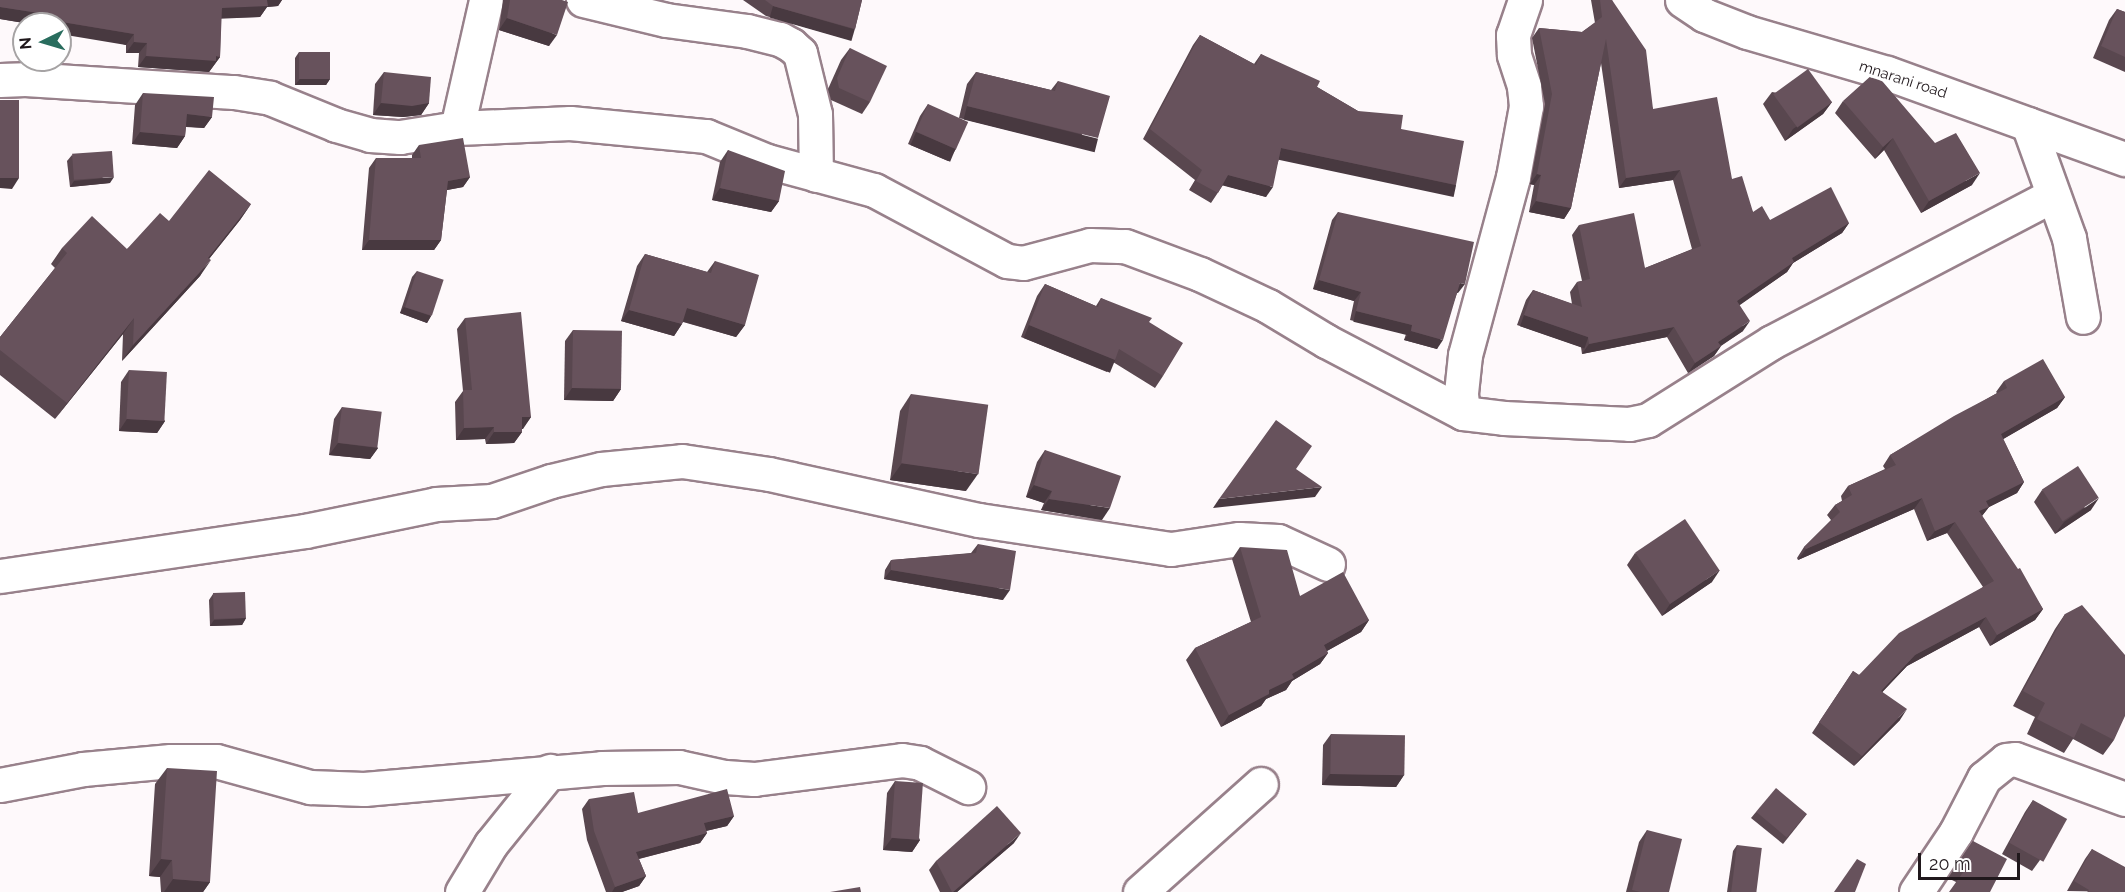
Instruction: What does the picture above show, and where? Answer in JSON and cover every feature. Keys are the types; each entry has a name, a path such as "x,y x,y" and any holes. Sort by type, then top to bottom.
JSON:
{"street":[{"path":"457,128 486,0"},
{"path":"583,0 666,20 747,31 780,39 791,45 800,52 815,114 816,175"},
{"path":"1463,413 1461,393 1466,355 1513,177 1526,106 1524,86 1514,55 1513,35 1525,0"},
{"name":"mnarani road","path":"1682,0 1704,15 1747,32 1887,73 2125,159"},
{"path":"0,80 25,79 234,92 270,98 336,125 370,135 400,137 457,128 570,123 706,136 767,161 874,190 1007,261 1023,263 1090,245 1125,246 1200,274 1268,306 1326,341 1463,413 1504,418 1618,424 1648,420 1772,342 2053,195"},
{"path":"2028,124 2070,238 2083,318"},
{"path":"0,576 305,531 436,504 492,501 550,481 601,469 682,461 769,474 979,520 1171,549 1239,539 1278,541 1328,564"},
{"path":"1916,892 1956,832 1984,778 2006,760 2015,759 2125,799"},
{"path":"0,784 83,769 171,761 216,762 310,787 364,789 550,771 679,767 725,777 754,779 902,760 920,763 968,787"},
{"path":"462,892 491,844 550,771"},
{"path":"1140,892 1261,784"}],"building":[{"path":"0,0 267,0 268,6 222,8 220,57 216,56 216,61 146,56 147,43 134,42 134,34 72,24 72,12 32,12 0,7"},
{"path":"510,0 568,2 557,35 507,18"},
{"path":"765,0 862,0 855,29 773,6"},
{"path":"1600,0 1612,0 1646,50 1653,109 1717,97 1732,179 1742,176 1753,212 1762,206 1770,220 1831,187 1849,223 1792,258 1794,262 1737,301 1750,321 1718,342 1721,346 1695,363 1674,327 1589,344 1588,337 1524,315 1533,290 1582,307 1577,282 1590,279 1579,225 1634,213 1645,268 1701,246 1680,170 1626,178 1606,39 1571,208 1536,201 1541,175 1537,174 1552,94 1539,28 1582,32 1602,17"},
{"path":"2117,9 2125,12 2125,57 2101,46"},
{"path":"1200,35 1256,65 1261,54 1320,81 1317,87 1358,111 1403,115 1401,129 1464,141 1456,185 1281,148 1273,187 1228,175 1218,193 1196,181 1202,170 1150,129"},
{"path":"850,48 887,66 870,102 839,88 837,78"},
{"path":"299,52 330,52 330,79 299,79"},
{"path":"1808,69 1832,102 1797,127 1773,94"},
{"path":"384,72 431,77 429,103 412,106 381,103"},
{"path":"976,72 1055,91 1058,81 1110,96 1098,138 967,106"},
{"path":"1873,74 1877,75 1935,143 1956,133 1980,173 1929,201 1893,138 1883,147 1843,101"},
{"path":"143,93 214,97 212,117 187,114 185,136 140,132"},
{"path":"0,100 19,100 19,178 0,178"},
{"path":"928,104 968,122 956,149 916,131"},
{"path":"463,138 470,177 448,181 441,240 369,240 376,158 421,158 419,145"},
{"path":"728,150 785,171 779,201 720,188"},
{"path":"112,151 114,177 74,180 72,154"},
{"path":"209,170 251,204 208,258 211,260 133,345 134,318 67,403 0,350 0,337 67,253 62,248 92,216 127,249 160,213 169,221"},
{"path":"1338,212 1474,242 1465,284 1460,283 1443,340 1411,331 1412,325 1356,311 1361,292 1319,280"},
{"path":"645,254 711,273 715,261 759,275 745,325 687,308 682,324 629,310"},
{"path":"417,271 444,280 432,316 405,307"},
{"path":"1045,284 1098,307 1101,298 1152,318 1149,322 1183,343 1163,376 1119,349 1115,360 1029,325"},
{"path":"521,312 531,417 522,417 522,432 494,432 494,427 464,428 463,390 472,390 465,318"},
{"path":"573,330 622,331 621,389 572,388"},
{"path":"2043,359 2065,397 2001,434 2024,482 1986,501 1989,507 1979,511 2018,569 2020,568 2043,609 1997,635 1986,617 1915,655 1881,691 1907,709 1862,756 1819,722 1853,671 1859,675 1899,633 1994,581 1955,522 1935,531 1922,498 1806,549 1804,547 1840,512 1835,505 1852,495 1848,486 1896,465 1890,455 1954,416 2007,388 2004,381"},
{"path":"129,370 167,372 164,421 126,419"},
{"path":"911,394 988,405 978,474 901,463"},
{"path":"342,407 382,412 377,448 338,443"},
{"path":"1276,420 1312,446 1296,469 1322,487 1219,499"},
{"path":"1045,450 1121,476 1110,508 1049,499 1052,491 1034,485"},
{"path":"2078,466 2099,498 2063,521 2042,489"},
{"path":"1685,519 1720,570 1670,604 1635,553"},
{"path":"978,544 1016,551 1010,590 891,570 891,560 976,553"},
{"path":"1240,547 1287,550 1300,596 1343,572 1369,620 1324,645 1328,653 1292,674 1294,678 1269,690 1269,694 1229,715 1195,648 1261,617"},
{"path":"245,592 246,618 214,619 213,593"},
{"path":"2082,605 2125,655 2125,716 2114,740 2081,723 2074,738 2037,719 2045,703 2023,691 2065,614"},
{"path":"1331,734 1405,735 1404,775 1330,774"},
{"path":"167,768 217,771 210,882 173,879 172,860 161,859"},
{"path":"895,781 923,783 919,840 891,838"},
{"path":"1776,788 1807,814 1787,837 1756,812"},
{"path":"727,789 734,816 704,823 707,833 636,852 646,876 615,887 594,831 589,799 634,792 638,813"},
{"path":"2033,800 2067,819 2043,862 2009,843"},
{"path":"997,806 1021,833 952,892 936,861"},
{"path":"1647,830 1682,839 1669,892 1632,890"},
{"path":"1973,841 2007,859 1990,892 1949,892 1964,871 1956,866"},
{"path":"1737,845 1762,848 1756,892 1731,892"},
{"path":"2092,849 2125,867 2125,892 2087,892 2089,890 2074,881"},
{"path":"1857,859 1866,864 1855,892 1834,892"},
{"path":"860,887 861,892 830,892"}]}
